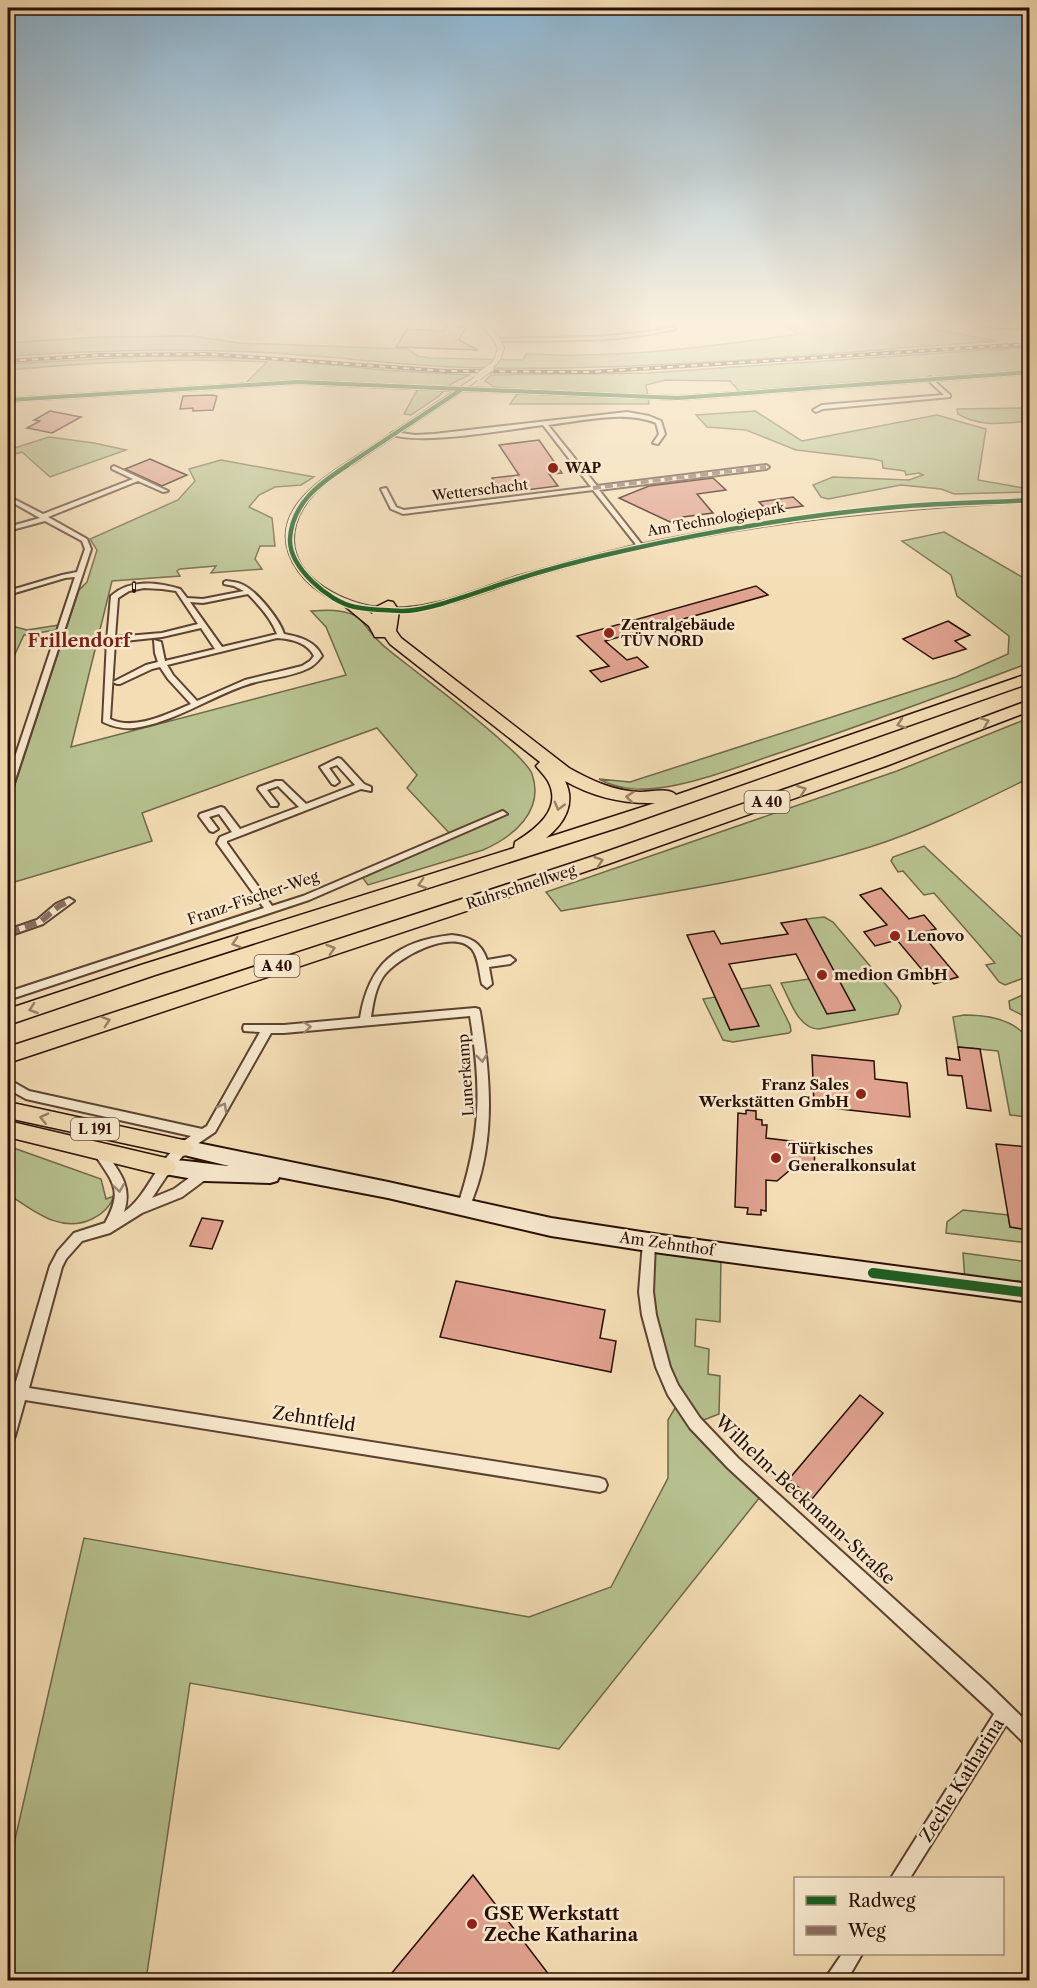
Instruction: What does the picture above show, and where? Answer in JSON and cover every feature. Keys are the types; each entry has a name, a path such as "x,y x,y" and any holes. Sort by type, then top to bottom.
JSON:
{"highway":[{"path":"350,605 384,613"},
{"path":"384,613 388,631 395,641 563,772 586,786 609,794 639,798 709,791"},
{"path":"384,613 379,634 533,754 554,774 561,787 562,798 554,821 537,837 478,867"},
{"name":"A 40","path":"8,1017 709,791 1029,678"},
{"name":"Ruhrschnellweg","path":"8,1055 601,860 870,765 1029,705"}],"main road":[{"name":"L 191","path":"8,1110 183,1148"},
{"name":"L 191","path":"8,1129 166,1167"},
{"name":"Am Zehnthof","path":"183,1148 388,1190 551,1227 1029,1293"},
{"name":"Am Zehnthof","path":"166,1167 205,1173 307,1175"}],"street":[{"name":"Am Technologiepark","path":"426,413 328,478 302,503 291,525 289,537 294,558 314,585 350,605 384,613 403,611 450,601 524,577 640,546 732,528 817,515 924,505 1029,501"},
{"path":"394,434 425,436 618,415 653,419 662,426 662,434 656,443"},
{"path":"544,423 640,546"},
{"name":"Wetterschacht","path":"384,489 393,508 403,512 766,467"},
{"path":"114,468 165,491"},
{"path":"8,529 44,518 138,479"},
{"path":"8,498 85,540 88,544 81,574 8,789"},
{"path":"8,593 64,576 81,574"},
{"path":"226,583 236,583 250,592 279,629 281,636"},
{"path":"230,594 239,586"},
{"path":"107,685 209,653 281,636 313,647 318,653 318,658 300,670 250,681 196,705 138,725 112,725 105,717 107,685 114,598 122,590 168,587 181,592 220,650"},
{"path":"186,600 211,600 230,594 250,592"},
{"path":"111,640 155,639 202,625"},
{"path":"155,639 162,667 196,705"},
{"path":"155,639 173,664 181,687"},
{"path":"8,761 17,757"},
{"path":"270,910 222,843 228,836 237,832 304,807 365,788 338,761 324,767 335,782"},
{"path":"274,804 262,789 279,783 304,807"},
{"path":"213,829 204,816 220,810 237,832"},
{"name":"Franz-Fischer-Weg","path":"8,996 325,890 503,814"},
{"path":"8,933 40,922 59,906 69,902"},
{"path":"365,1022 371,988 384,968 400,955 442,939 458,939 473,944 482,964 487,984"},
{"path":"482,964 510,960"},
{"name":"Lunerkamp","path":"248,1028 267,1030 475,1011 483,1060 485,1119 476,1166 463,1208"},
{"path":"138,1209 166,1167 183,1148 211,1129 267,1030"},
{"path":"11,1086 26,1095 203,1134"},
{"path":"99,1152 120,1181 120,1205 109,1227"},
{"path":"8,1436 14,1392 56,1266 62,1255 78,1237 109,1227 138,1209 178,1193 205,1173"},
{"name":"Wilhelm-Beckmann-Straße","path":"649,1242 646,1292 656,1347 673,1390 695,1423 733,1463 1005,1712 1029,1737"},
{"name":"Zehntfeld","path":"14,1392 600,1485"},
{"name":"Zeche Katharina","path":"901,1877 1005,1712"},
{"path":"836,1980 852,1955"}],"green space":[{"path":"758,413 802,441 937,415 986,429 978,480 1029,489 1029,492 954,494 941,489 901,485 828,499 821,497 813,485 833,477 909,480 923,475 919,473 906,475 905,471 883,468 882,461 873,459 796,450 746,430 707,427 696,415"},
{"path":"1028,413 1029,421 993,424 975,421 958,414"},
{"path":"49,437 126,450 50,477 22,452 8,456 8,450"},
{"path":"221,460 314,477 301,485 275,487 259,495 249,507 272,518 275,546 260,546 255,559 262,569 211,573 216,566 180,569 177,571 180,576 112,581 71,747 346,675 326,627 311,611 339,611 359,618 382,644 476,719 526,764 532,774 535,787 530,811 515,830 494,845 368,885 362,877 453,837 407,788 417,775 377,728 142,813 152,841 8,884 8,806 79,590 87,582 97,550 90,539 178,500 195,481 189,469"},
{"path":"944,532 1029,581 1029,663 849,729 697,780 666,787 640,789 614,785 599,779 630,782 956,677 1008,654 1009,636 957,596 951,575 902,541"},
{"path":"59,625 56,630 24,635 8,669 8,629 16,627 27,630"},
{"path":"1029,718 1029,778 911,833 794,868 561,911 546,892 897,771"},
{"path":"924,846 1029,944 1029,976 1005,985 999,982 986,965 995,963 934,893 924,895 903,871 898,872 891,861 893,857"},
{"path":"824,917 833,922 897,998 901,1006 898,1014 819,1029 812,1028 800,1019 781,983 809,979 855,1010 806,919"},
{"path":"770,985 791,1031 733,1042 723,1040 703,999 715,997 730,1030 758,1026 741,989"},
{"path":"1025,994 1029,995 1029,1014 1022,1015 1010,1009 1009,1001"},
{"path":"982,1016 1008,1023 1023,1032 1029,1039 1029,1117 1010,1115 998,1051 958,1047 953,1017"},
{"path":"8,1146 101,1179 106,1199 114,1196 100,1215 81,1223 69,1224 48,1218 8,1194"},
{"path":"963,1210 1008,1215 1010,1227 1029,1230 1029,1243 946,1233 947,1222"},
{"path":"652,1246 721,1255 720,1322 696,1319 695,1346 709,1349 708,1374 720,1376 719,1414 696,1423 675,1389 650,1316"},
{"path":"963,1253 1029,1262 1029,1290 965,1281"},
{"path":"679,1401 764,1492 559,1749 190,1683 146,1980 8,1980 8,1870 84,1538 529,1617 611,1587 668,1478 668,1420"}],"building":[{"path":"47,413 81,417 52,433 27,428 40,421 34,420"},
{"path":"539,440 562,473 549,474 558,486 501,493 492,478 519,475 499,445"},
{"path":"150,459 187,475 162,486 125,469"},
{"path":"713,478 726,490 697,494 713,513 683,517 670,522 619,498 649,486"},
{"path":"793,497 803,506 768,511 759,502"},
{"name":"Zentralgebäude TÜV NORD","path":"756,586 768,595 605,641 627,660 637,657 648,667 601,682 590,671 609,666 577,636"},
{"path":"948,621 970,635 955,641 966,649 933,659 903,639"},
{"name":"Lenovo","path":"881,888 909,919 924,915 936,929 921,933 958,977 934,984 897,940 875,946 864,932 887,925 860,895"},
{"name":"medion GmbH","path":"806,919 855,1010 827,1014 796,954 729,964 759,1026 730,1030 687,935 714,931 721,944 788,934 781,923"},
{"path":"958,1047 980,1049 991,1111 967,1108 962,1076 948,1075 946,1058 960,1060"},
{"name":"Franz Sales Werkstätten GmbH","path":"812,1055 874,1061 875,1079 907,1083 910,1117 814,1106"},
{"name":"Türkisches Generalkonsulat","path":"746,1110 756,1111 756,1119 762,1120 762,1125 767,1125 766,1138 815,1144 814,1172 790,1170 777,1181 766,1180 766,1211 761,1210 761,1215 747,1214 748,1208 735,1207 738,1113 746,1114"},
{"path":"996,1144 1029,1147 1029,1230 1010,1227"},
{"path":"202,1218 223,1221 212,1249 190,1246"},
{"path":"456,1281 605,1310 600,1338 616,1341 611,1372 440,1337"},
{"path":"860,1395 883,1413 812,1499 789,1479"},
{"name":"GSE Werkstatt Zeche Katharina","path":"473,1875 553,1980 386,1980"}],"railway":[{"path":"134,583 134,591"}],"marked path":[{"path":"593,488 766,467"},
{"path":"8,933 40,922 59,906 69,901"}],"cycle path":[{"path":"426,413 328,478 301,503 291,524 290,547 300,568 324,592 353,607 403,611 450,601 524,577 625,550 732,528 886,508 1030,500"},
{"path":"873,1273 1030,1293"}],"place":[{"name":"WAP","path":"553,468"},
{"name":"Zentralgebäude TÜV NORD","path":"609,633"},
{"name":"Lenovo","path":"895,936"},
{"name":"medion GmbH","path":"822,975"},
{"name":"Franz Sales Werkstätten GmbH","path":"861,1094"},
{"name":"Türkisches Generalkonsulat","path":"776,1158"},
{"name":"GSE Werkstatt Zeche Katharina","path":"472,1924"}],"district":[{"name":"Frillendorf","path":"79,641"}]}
